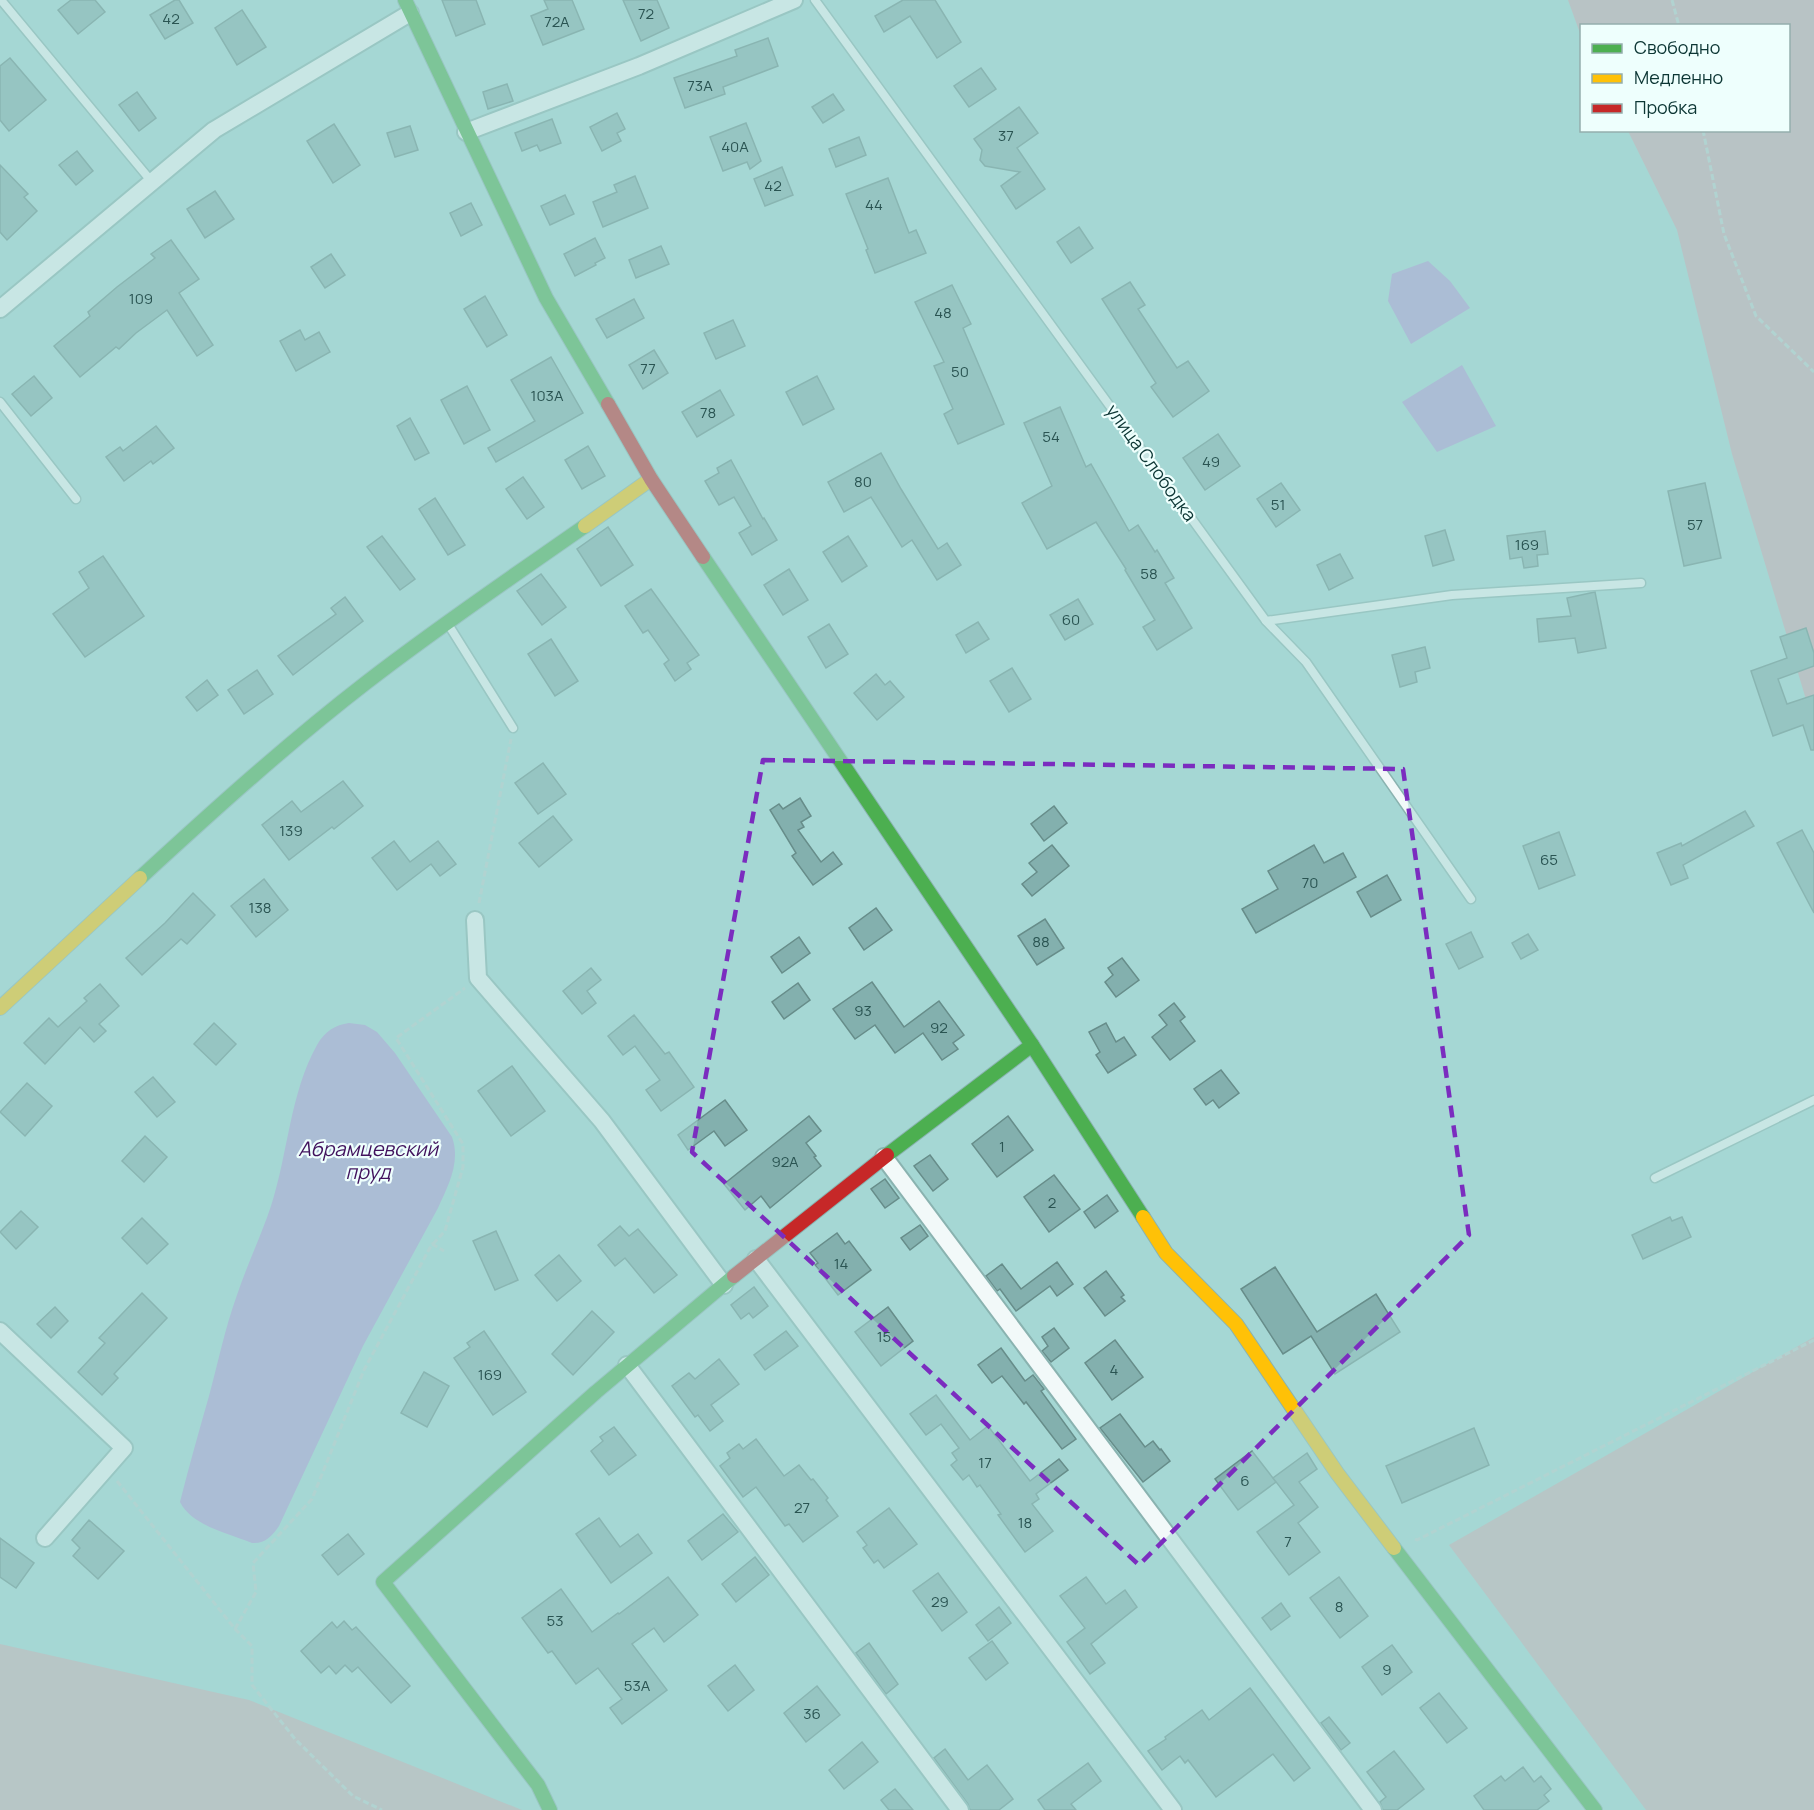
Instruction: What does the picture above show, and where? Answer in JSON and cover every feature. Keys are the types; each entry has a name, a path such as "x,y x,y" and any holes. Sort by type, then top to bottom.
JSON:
{"street":[{"path":"466,132 639,66 794,0"},
{"path":"0,309 214,130 407,6 546,298 651,479 1032,1045 1166,1253 1236,1324 1337,1473 1595,1810"},
{"path":"0,1008 230,795 367,682 651,479"},
{"path":"476,920 478,978 602,1121 724,1285"},
{"path":"550,1810 538,1785 383,1582 627,1365 884,1157 1032,1045"},
{"path":"884,1157 1373,1810"},
{"path":"756,1259 1173,1810"},
{"path":"0,1331 124,1448 45,1538"},
{"path":"627,1365 960,1810"}],"lane":[{"path":"1,0 152,182"},
{"name":"улица Слободка","path":"815,0 1266,621 1306,662 1472,899"},
{"path":"0,402 76,499"},
{"path":"1266,621 1452,595 1641,583"},
{"path":"447,623 513,728"},
{"path":"1655,1178 1814,1100"}],"path":[{"path":"1672,0 1678,24"},
{"path":"1703,132 1724,234 1756,316 1814,372"},
{"path":"476,920 513,728"},
{"path":"235,1629 256,1592 253,1563 312,1499 364,1370 432,1244 445,1231 464,1167 463,1144 396,1038 478,978"},
{"path":"432,1244 444,1251"},
{"path":"1389,1542 1406,1534 1418,1540 1814,1340"},
{"path":"106,1468 235,1629 252,1646 252,1684 295,1739 353,1796 382,1810"}],"highlighted area":[{"path":"763,760 1403,769 1469,1235 1139,1565 692,1152"}],"shaded area":[{"path":"1568,0 1814,0 1814,726 1732,454 1677,230 1628,132 1790,132 1790,24 1580,24 1580,33"},
{"path":"1814,1337 1814,1810 1646,1810 1449,1545"},
{"path":"0,1644 249,1700 522,1810 0,1810"}],"water":[{"path":"1428,261 1450,281 1470,308 1411,344 1388,301 1392,274"},
{"path":"1462,365 1496,426 1437,452 1402,402"},
{"name":"Абрамцевский пруд","path":"349,1023 365,1025 377,1032 395,1053 452,1137 454,1165 438,1208 363,1346 279,1526 268,1539 252,1543 202,1523 193,1517 180,1502 229,1320 277,1186 301,1083 323,1036 339,1025"}],"building":[{"path":"71,0 95,0 105,12 78,34 58,10"},
{"path":"175,0 179,0 193,23 165,39 150,15"},
{"path":"442,0 476,0 485,24 456,36"},
{"path":"544,0 572,0 584,29 543,45 531,16 548,9"},
{"path":"623,0 657,0 669,28 641,41"},
{"path":"903,0 935,0 961,42 937,58 910,16 884,32 875,16"},
{"path":"242,10 266,47 237,65 215,28"},
{"path":"768,38 778,66 723,87 725,94 685,108 674,78 737,56 735,50"},
{"path":"10,58 46,100 9,131 0,120 0,66"},
{"path":"981,68 996,89 969,107 954,86"},
{"path":"507,84 513,101 488,109 483,92"},
{"path":"137,92 156,118 139,131 119,105"},
{"path":"833,94 844,110 823,123 812,107"},
{"path":"1019,107 1038,133 1017,148 1045,189 1016,209 1001,186 1020,172 985,166 980,160 982,150 974,139"},
{"path":"617,113 625,129 617,133 621,141 602,151 590,127"},
{"path":"552,119 561,143 540,151 537,145 522,151 515,133"},
{"path":"746,123 761,161 750,169 747,162 723,171 710,137"},
{"path":"334,124 360,165 333,183 307,141"},
{"path":"410,126 418,150 395,157 387,133"},
{"path":"859,137 866,155 836,167 829,149"},
{"path":"77,151 93,171 76,185 59,165"},
{"path":"0,165 28,194 24,197 37,211 7,240 0,232"},
{"path":"782,167 793,195 765,206 754,179"},
{"path":"635,176 648,208 603,227 593,202 617,192 614,185"},
{"path":"888,178 909,233 916,230 926,253 875,273 846,194"},
{"path":"215,191 234,219 205,238 187,209"},
{"path":"565,195 574,214 550,225 541,206"},
{"path":"471,203 482,225 461,236 450,213"},
{"path":"1079,227 1093,248 1071,263 1057,242"},
{"path":"595,238 605,258 575,276 564,254"},
{"path":"171,240 199,279 179,293 213,345 197,356 167,310 119,349 116,347 80,377 54,346 90,316 88,312 155,258 151,254"},
{"path":"661,246 669,264 636,278 629,260"},
{"path":"331,254 345,275 325,288 311,267"},
{"path":"1130,282 1145,305 1138,309 1177,368 1188,361 1209,391 1173,417 1151,387 1156,383 1102,299"},
{"path":"952,285 971,324 963,328 1004,424 958,444 944,414 953,409 934,366 944,362 915,302"},
{"path":"485,296 507,335 487,347 464,309"},
{"path":"634,299 644,318 607,338 596,319"},
{"path":"733,320 745,346 716,359 704,333"},
{"path":"300,330 305,340 319,332 330,352 296,371 280,341"},
{"path":"654,350 668,373 643,389 629,365"},
{"path":"551,357 583,413 496,462 488,448 535,421 511,380"},
{"path":"34,376 52,398 31,416 12,394"},
{"path":"817,376 834,409 803,425 786,392"},
{"path":"467,386 490,430 464,444 441,400"},
{"path":"720,390 734,415 697,437 682,412"},
{"path":"1060,407 1086,467 1091,464 1129,531 1138,525 1174,578 1165,583 1192,628 1157,650 1143,627 1155,620 1096,522 1047,549 1022,503 1052,486 1024,423"},
{"path":"410,418 429,453 415,460 397,426"},
{"path":"156,426 174,448 153,464 151,461 124,481 106,457 120,447 123,451"},
{"path":"1218,434 1240,466 1205,490 1183,458"},
{"path":"588,446 605,476 582,489 565,460"},
{"path":"881,453 938,549 947,543 961,565 937,580 912,540 902,547 871,497 844,512 828,482"},
{"path":"731,460 777,540 752,555 739,533 751,526 734,497 719,505 705,481 719,473 717,468"},
{"path":"523,477 544,507 527,519 506,489"},
{"path":"1281,483 1300,510 1276,527 1257,499"},
{"path":"1705,483 1721,558 1684,566 1668,491"},
{"path":"435,498 465,545 448,555 419,509"},
{"path":"608,527 633,565 601,586 577,549"},
{"path":"1445,530 1454,560 1433,566 1425,536"},
{"path":"1545,531 1548,554 1537,555 1538,566 1524,568 1522,557 1510,559 1507,536"},
{"path":"382,536 415,579 400,590 367,547"},
{"path":"848,536 867,566 842,582 823,552"},
{"path":"1340,554 1353,578 1329,590 1317,565"},
{"path":"103,556 144,616 85,657 53,614 89,588 79,572"},
{"path":"789,569 808,600 783,615 764,585"},
{"path":"541,574 566,607 542,625 517,591"},
{"path":"651,589 699,655 687,663 691,669 675,681 664,664 669,660 648,630 643,633 625,606"},
{"path":"1595,592 1606,648 1578,653 1575,638 1539,642 1537,619 1571,616 1567,598"},
{"path":"345,597 363,621 293,675 278,656 336,614 331,608"},
{"path":"1078,599 1093,624 1065,640 1050,615"},
{"path":"978,622 989,639 966,653 956,635"},
{"path":"829,624 848,654 826,668 808,637"},
{"path":"1806,628 1814,653 1814,666 1778,679 1787,704 1814,695 1814,750 1811,750 1803,725 1773,736 1751,671 1787,658 1780,637"},
{"path":"551,639 578,681 555,696 528,654"},
{"path":"1425,647 1430,668 1415,672 1417,682 1400,687 1392,655"},
{"path":"1012,668 1031,699 1009,712 990,681"},
{"path":"257,670 273,694 244,714 228,690"},
{"path":"876,674 885,685 890,681 904,697 877,720 854,693"},
{"path":"207,680 218,695 197,711 186,697"},
{"path":"543,763 566,794 538,814 515,783"},
{"path":"343,781 363,806 289,860 262,825 292,801 301,812"},
{"path":"800,798 811,816 801,822 804,827 798,830 821,862 833,852 842,864 813,885 792,856 796,853 770,810 779,804 783,809"},
{"path":"1054,806 1067,823 1044,841 1031,824"},
{"path":"1745,811 1754,826 1683,865 1688,878 1671,885 1657,853 1681,843 1682,846"},
{"path":"553,816 572,840 539,867 519,843"},
{"path":"1802,830 1814,853 1814,913 1777,843"},
{"path":"1559,832 1575,875 1539,889 1523,846"},
{"path":"394,841 410,862 438,841 456,864 440,876 431,864 397,890 372,858"},
{"path":"1052,845 1069,866 1032,896 1022,884 1037,872 1029,863"},
{"path":"1314,845 1324,863 1343,853 1356,877 1256,933 1242,909 1278,889 1268,871"},
{"path":"1387,875 1401,900 1371,917 1357,892"},
{"path":"264,879 288,910 256,937 231,906"},
{"path":"193,893 215,915 187,944 181,939 142,975 126,958 165,923"},
{"path":"876,908 892,930 864,950 849,928"},
{"path":"1045,919 1064,948 1037,965 1018,936"},
{"path":"1471,932 1483,957 1459,969 1446,944"},
{"path":"1528,934 1538,950 1521,959 1512,943"},
{"path":"799,937 810,953 782,973 771,957"},
{"path":"1122,958 1139,980 1116,997 1105,982 1113,975 1108,968"},
{"path":"591,968 601,980 587,991 596,1003 582,1014 563,991"},
{"path":"872,982 904,1027 939,1001 964,1035 953,1043 958,1049 942,1060 923,1033 895,1053 875,1025 855,1039 833,1009"},
{"path":"798,983 810,1000 784,1019 772,1002"},
{"path":"100,984 119,1006 99,1024 106,1031 94,1042 80,1027 45,1064 24,1043 49,1018 58,1027 87,1001 84,998"},
{"path":"1174,1003 1185,1017 1180,1021 1195,1041 1170,1060 1152,1037 1167,1025 1159,1015"},
{"path":"634,1015 665,1054 669,1052 694,1087 661,1111 646,1090 660,1080 635,1046 623,1055 608,1036"},
{"path":"214,1023 236,1044 216,1065 194,1044"},
{"path":"1106,1023 1116,1042 1124,1037 1136,1055 1108,1073 1096,1055 1100,1052 1089,1032"},
{"path":"512,1066 545,1111 511,1136 478,1091"},
{"path":"1221,1070 1239,1093 1219,1108 1213,1100 1206,1105 1194,1089"},
{"path":"153,1077 175,1102 157,1117 135,1092"},
{"path":"27,1083 52,1106 25,1136 0,1112"},
{"path":"725,1100 747,1130 725,1146 714,1131 688,1150 678,1135"},
{"path":"809,1116 821,1131 806,1143 821,1166 770,1208 761,1196 745,1210 724,1184"},
{"path":"1008,1116 1033,1150 997,1177 972,1144"},
{"path":"145,1136 167,1157 144,1182 122,1161"},
{"path":"930,1155 948,1179 933,1191 914,1166"},
{"path":"1054,1175 1080,1209 1049,1232 1024,1197"},
{"path":"885,1179 899,1198 885,1208 871,1189"},
{"path":"1107,1195 1118,1211 1095,1228 1084,1212"},
{"path":"21,1211 38,1227 16,1249 0,1232"},
{"path":"1670,1217 1672,1221 1682,1217 1691,1237 1643,1259 1632,1235"},
{"path":"142,1218 168,1244 147,1264 122,1238"},
{"path":"920,1225 928,1236 910,1250 901,1238"},
{"path":"620,1226 629,1236 638,1229 677,1275 654,1293 625,1258 615,1266 598,1245"},
{"path":"496,1231 518,1280 495,1290 473,1241"},
{"path":"837,1233 845,1244 849,1241 871,1270 838,1295 815,1265 818,1263 810,1253"},
{"path":"559,1255 581,1281 557,1301 535,1275"},
{"path":"1057,1262 1073,1284 1057,1296 1050,1286 1016,1311 1000,1289 997,1291 986,1276 1002,1264 1021,1289"},
{"path":"1275,1267 1317,1332 1376,1294 1400,1332 1335,1374 1311,1336 1283,1354 1241,1289"},
{"path":"1106,1271 1124,1295 1121,1297 1125,1301 1105,1316 1084,1288"},
{"path":"754,1287 768,1306 753,1318 749,1313 741,1319 731,1305"},
{"path":"142,1293 167,1318 114,1374 118,1378 102,1395 78,1372 105,1343 99,1338"},
{"path":"55,1307 68,1321 51,1338 37,1324"},
{"path":"888,1307 913,1341 881,1366 855,1332"},
{"path":"592,1311 614,1332 573,1375 552,1354"},
{"path":"1054,1328 1069,1348 1051,1362 1042,1351 1048,1346 1042,1337"},
{"path":"484,1331 526,1392 493,1415 454,1358 470,1347 467,1343"},
{"path":"786,1331 798,1346 765,1370 754,1355"},
{"path":"1115,1340 1143,1377 1112,1400 1085,1363"},
{"path":"1001,1348 1025,1381 1033,1375 1044,1389 1041,1391 1076,1439 1062,1449 1026,1402 1024,1404 1002,1376 992,1383 978,1365"},
{"path":"719,1359 739,1384 711,1405 723,1421 710,1431 698,1415 695,1417 672,1386 689,1373 695,1379"},
{"path":"424,1372 449,1386 427,1427 401,1413"},
{"path":"936,1395 970,1440 988,1426 1030,1481 1059,1459 1068,1470 1036,1494 1039,1499 1032,1504 1053,1531 1025,1552 980,1485 977,1487 969,1475 963,1480 951,1465 957,1460 952,1453 959,1448 941,1424 926,1435 910,1414"},
{"path":"1120,1414 1145,1447 1153,1441 1170,1461 1143,1482 1100,1428"},
{"path":"614,1427 636,1455 609,1475 591,1451 603,1441 600,1437"},
{"path":"1474,1428 1489,1465 1402,1503 1386,1466"},
{"path":"756,1439 784,1476 799,1465 828,1498 826,1500 838,1516 803,1542 789,1524 785,1526 756,1487 743,1497 720,1466 730,1458 727,1453 739,1444 743,1449"},
{"path":"1252,1451 1276,1482 1238,1510 1215,1479"},
{"path":"1307,1453 1317,1469 1299,1482 1318,1507 1298,1523 1320,1552 1289,1575 1257,1532 1294,1505 1273,1478"},
{"path":"889,1508 917,1544 884,1568 878,1560 874,1563 863,1548 867,1545 857,1532"},
{"path":"723,1514 738,1532 702,1560 688,1541"},
{"path":"599,1518 620,1547 638,1534 652,1553 611,1583 576,1534"},
{"path":"89,1520 124,1551 98,1579 73,1556 80,1548 72,1540"},
{"path":"348,1534 364,1554 338,1575 322,1555"},
{"path":"0,1538 34,1563 16,1588 0,1577"},
{"path":"755,1557 769,1575 736,1602 722,1584"},
{"path":"938,1573 967,1612 942,1631 913,1591"},
{"path":"668,1577 698,1615 664,1642 654,1628 632,1644 667,1690 622,1724 610,1708 622,1699 598,1668 576,1684 552,1651 548,1653 522,1618 561,1589 592,1632"},
{"path":"1086,1577 1106,1604 1125,1590 1137,1607 1091,1644 1105,1663 1090,1674 1067,1642 1085,1628 1060,1596"},
{"path":"1339,1577 1368,1616 1340,1638 1310,1598"},
{"path":"1281,1603 1290,1616 1271,1630 1262,1618"},
{"path":"999,1607 1011,1623 988,1641 976,1625"},
{"path":"344,1621 352,1630 356,1627 410,1686 391,1703 358,1667 352,1672 345,1665 336,1674 329,1666 321,1673 301,1651 332,1622 337,1628"},
{"path":"992,1641 1008,1663 986,1680 969,1658"},
{"path":"869,1643 898,1684 886,1694 856,1653"},
{"path":"1392,1645 1412,1672 1382,1695 1362,1667"},
{"path":"735,1665 754,1690 728,1711 708,1686"},
{"path":"817,1686 840,1715 806,1742 784,1713"},
{"path":"1250,1688 1310,1768 1294,1781 1273,1754 1216,1797 1188,1760 1185,1763 1180,1756 1162,1770 1148,1751 1202,1710 1209,1720"},
{"path":"1439,1693 1467,1728 1447,1743 1420,1708"},
{"path":"1329,1717 1350,1743 1341,1750 1321,1723"},
{"path":"862,1742 878,1762 844,1789 829,1770"},
{"path":"945,1749 968,1780 987,1765 1013,1799 999,1810 970,1810 934,1758"},
{"path":"1394,1751 1424,1789 1397,1810 1383,1810 1380,1802 1386,1797 1367,1772"},
{"path":"1088,1763 1101,1781 1071,1804 1076,1810 1045,1810 1038,1800"},
{"path":"1523,1767 1534,1782 1541,1776 1551,1789 1544,1795 1549,1801 1537,1810 1484,1810 1474,1796 1501,1776 1505,1781"},
{"path":"895,1789 913,1810 889,1810 881,1800"}],"traffic: fast":[{"path":"405,0 546,298 608,404"},
{"path":"140,878 252,777 367,682 475,602 585,526"},
{"path":"703,557 1032,1045 1143,1217"},
{"path":"887,1155 1032,1045"},
{"path":"550,1810 538,1785 383,1582 596,1392 734,1276"},
{"path":"1394,1548 1595,1810"}],"traffic: slow":[{"path":"585,526 651,479"},
{"path":"0,1008 140,878"},
{"path":"1143,1217 1166,1253 1236,1324 1337,1473 1394,1548"}],"traffic: jam":[{"path":"608,404 651,479 703,557"},
{"path":"734,1276 887,1155"}]}
